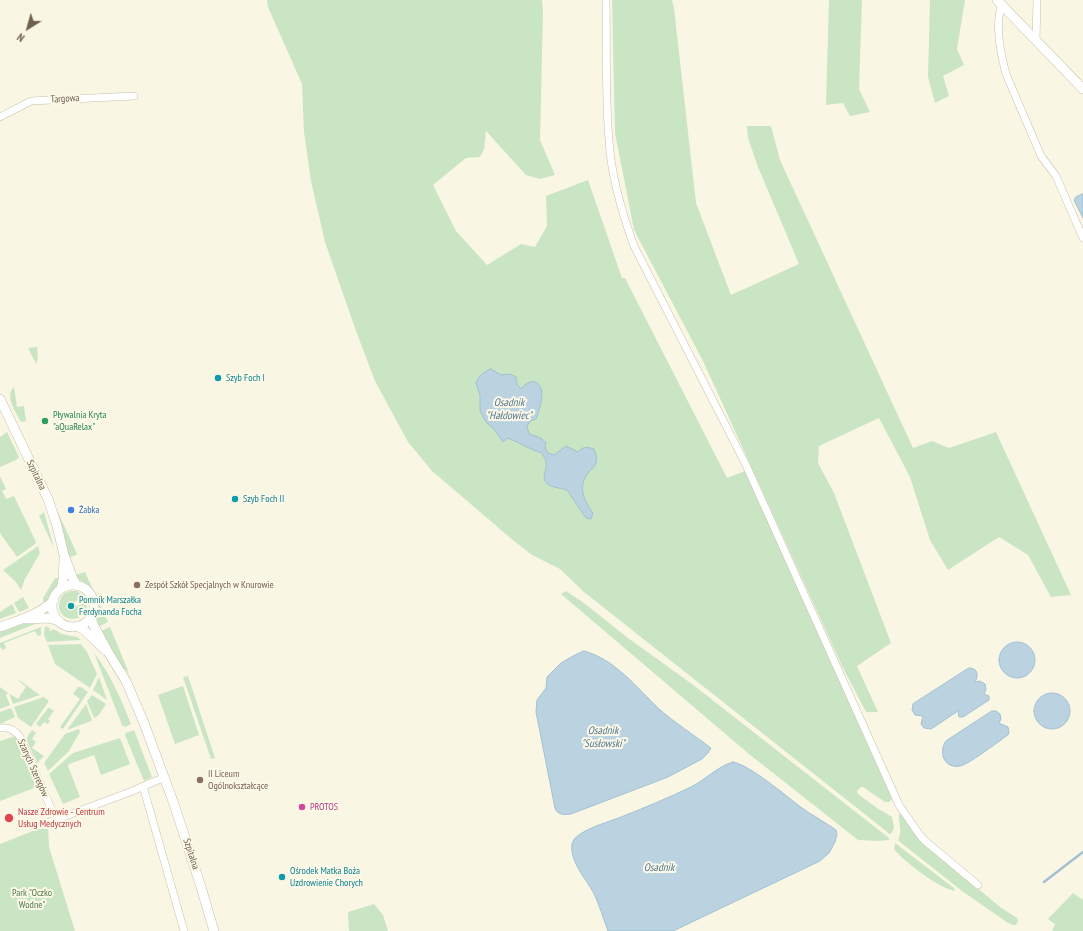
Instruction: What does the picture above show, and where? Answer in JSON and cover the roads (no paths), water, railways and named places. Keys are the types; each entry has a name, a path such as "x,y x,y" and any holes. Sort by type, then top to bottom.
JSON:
{"street":[{"path":"606,0 607,87 610,152 618,196 634,246 746,465 899,805 924,840 978,885"},
{"path":"1036,40 1037,0"},
{"path":"999,3 1083,89"},
{"path":"999,3 998,22 1006,74 1041,156 1056,176 1083,238"},
{"name":"Targowa","path":"0,117 31,101 134,96"},
{"name":"Szpitalna","path":"0,399 48,499 57,526 64,555 73,579 78,586"},
{"name":"Szpitalna","path":"61,589 63,580 64,555"},
{"path":"21,619 46,618 59,621 68,626 77,626 87,622 94,607 91,596 85,589 78,586 69,586 61,589 56,594 54,600 54,612 59,621"},
{"path":"0,627 47,607 54,600"},
{"name":"Szpitalna","path":"91,616 93,624 133,695 165,777 214,931"},
{"name":"Szpitalna","path":"77,626 108,652"},
{"name":"Szarych Szeregów","path":"0,728 8,728 16,732 20,737 56,820"},
{"path":"47,823 130,792 165,777"},
{"path":"143,786 184,931"}],"water":[{"path":"1083,194 1083,218 1074,200 1076,197"},
{"name":"Osadnik \"Hałdowiec\"","path":"491,369 501,375 510,374 516,377 517,384 521,389 531,382 535,382 539,385 542,399 539,410 536,419 530,421 527,426 529,434 541,438 546,443 545,448 548,453 554,455 566,446 578,452 585,448 594,449 596,463 587,474 583,484 583,494 593,513 591,519 586,518 567,490 553,487 546,483 544,477 546,461 542,453 508,438 503,442 494,429 486,422 480,411 480,395 476,383 482,374"},
{"path":"1021,642 1030,647 1034,653 1034,667 1030,673 1021,678 1013,678 1004,673 1000,667 999,656 1004,647 1010,643"},
{"name":"Osadnik \"Susłowski\"","path":"584,651 606,660 616,667 659,709 711,748 702,759 668,777 571,814 564,814 559,813 555,808 536,712 537,700 546,688 547,677 561,663"},
{"path":"969,668 974,669 977,672 975,682 980,681 985,684 986,690 984,694 989,696 989,700 963,717 959,717 958,711 931,729 924,728 921,724 923,716 915,715 912,710 913,704"},
{"path":"1056,693 1065,698 1069,704 1069,718 1065,724 1056,729 1048,729 1039,724 1035,718 1034,707 1039,698 1045,694"},
{"path":"992,711 996,711 1000,714 1001,719 999,723 1008,727 1008,735 964,765 954,766 946,762 943,755 943,750 946,741"},
{"name":"Osadnik","path":"733,762 749,769 802,808 836,830 837,834 835,842 829,853 820,861 673,931 608,931 595,896 573,858 572,844 574,839 585,831 691,787 727,764"}],"waterway":[{"path":"1044,882 1083,852"}],"place":[{"name":"Szyb Foch I","path":"218,378"},
{"name":"Pływalnia Kryta \"aQuaRelax\"","path":"45,421"},
{"name":"Szyb Foch II","path":"235,499"},
{"name":"Żabka","path":"71,510"},
{"name":"Zespół Szkół Specjalnych w Knurowie","path":"137,585"},
{"name":"Pomnik Marszałka Ferdynanda Focha","path":"71,606"},
{"name":"II Liceum Ogólnokształcące","path":"200,780"},
{"name":"PROTOS","path":"302,807"},
{"name":"Nasze Zdrowie - Centrum Usług Medycznych","path":"9,818"},
{"name":"Ośrodek Matka Boża Uzdrowienie Chorych","path":"282,877"}],"park label":[{"name":"Park \"Oczko Wodne\"","path":"32,898"}]}
